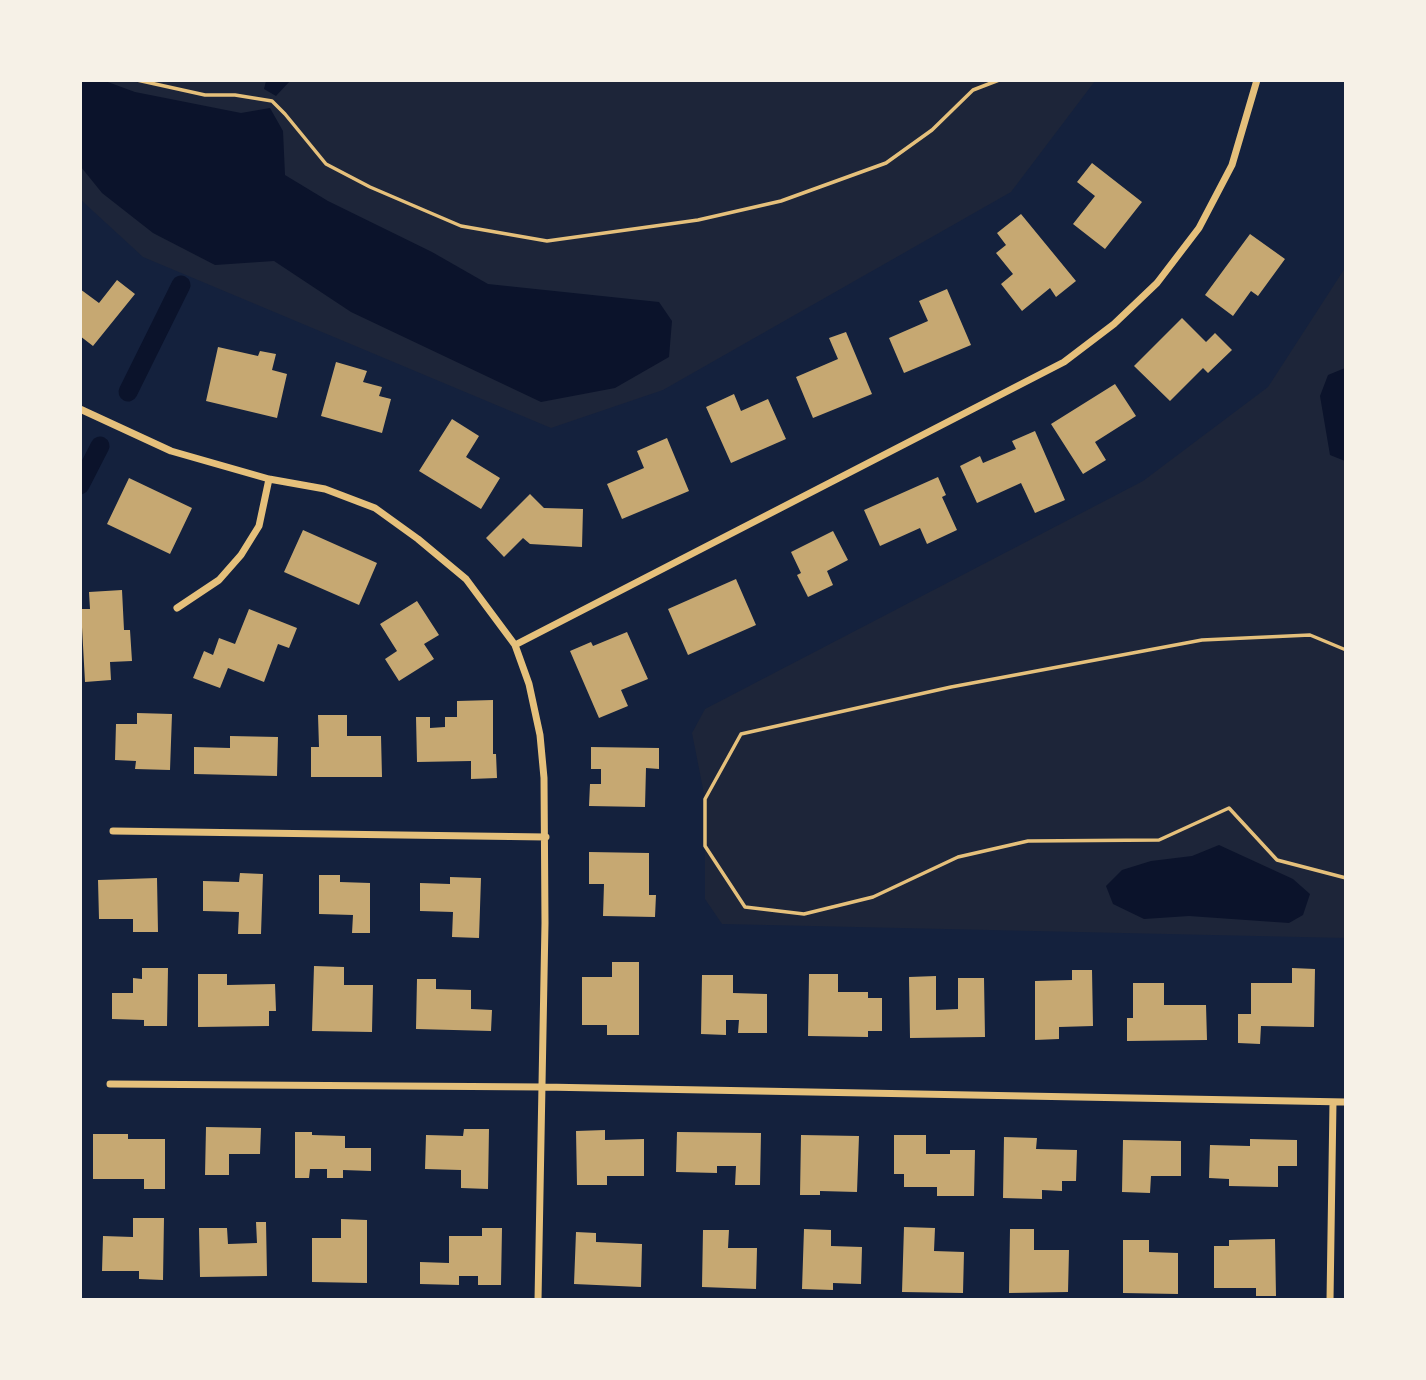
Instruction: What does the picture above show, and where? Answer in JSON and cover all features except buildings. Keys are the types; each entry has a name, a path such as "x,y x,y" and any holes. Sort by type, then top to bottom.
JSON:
{"street":[{"path":"515,645 1052,369 1094,340 1157,283 1199,228 1233,165 1257,80"},
{"path":"80,409 171,451 269,479 325,489 375,508 466,579 515,645 529,684 540,735 544,778 546,836 538,1300"},
{"path":"177,608 219,580 241,555 259,526 269,479"},
{"path":"113,831 546,836"},
{"path":"110,1084 542,1087 1346,1102"},
{"path":"1331,1300 1333,1102"}],"path":[{"path":"137,80 205,95 235,95 272,101 326,164 370,187 461,226 547,241 698,220 781,201 886,163 932,130 973,90 999,80"},
{"path":"1346,650 1310,635 1202,640 951,687 741,734 705,799 705,846 745,907 804,914 873,897 958,857 1028,841 1158,840 1229,808 1277,860 1346,878"}],"shaded area":[{"path":"266,80 290,81 276,96 264,89"},
{"path":"80,81 1095,81 1011,192 663,390 551,428 143,257 81,200"},
{"path":"80,81 105,81 135,92 241,113 270,108 283,131 285,175 328,201 432,252 488,284 659,302 672,321 669,357 615,388 541,402 351,312 274,261 215,265 153,233 102,193 81,167"},
{"path":"1345,268 1345,938 722,924 705,899 705,799 692,733 705,709 1143,481 1268,387"},
{"path":"1345,368 1345,461 1330,455 1320,396 1328,375"},
{"path":"1219,845 1293,879 1310,894 1303,915 1289,923 1189,916 1144,919 1113,904 1106,886 1122,870 1151,861 1192,856"}],"waterway":[{"path":"128,392 181,285"},
{"path":"80,485 100,446"}]}
